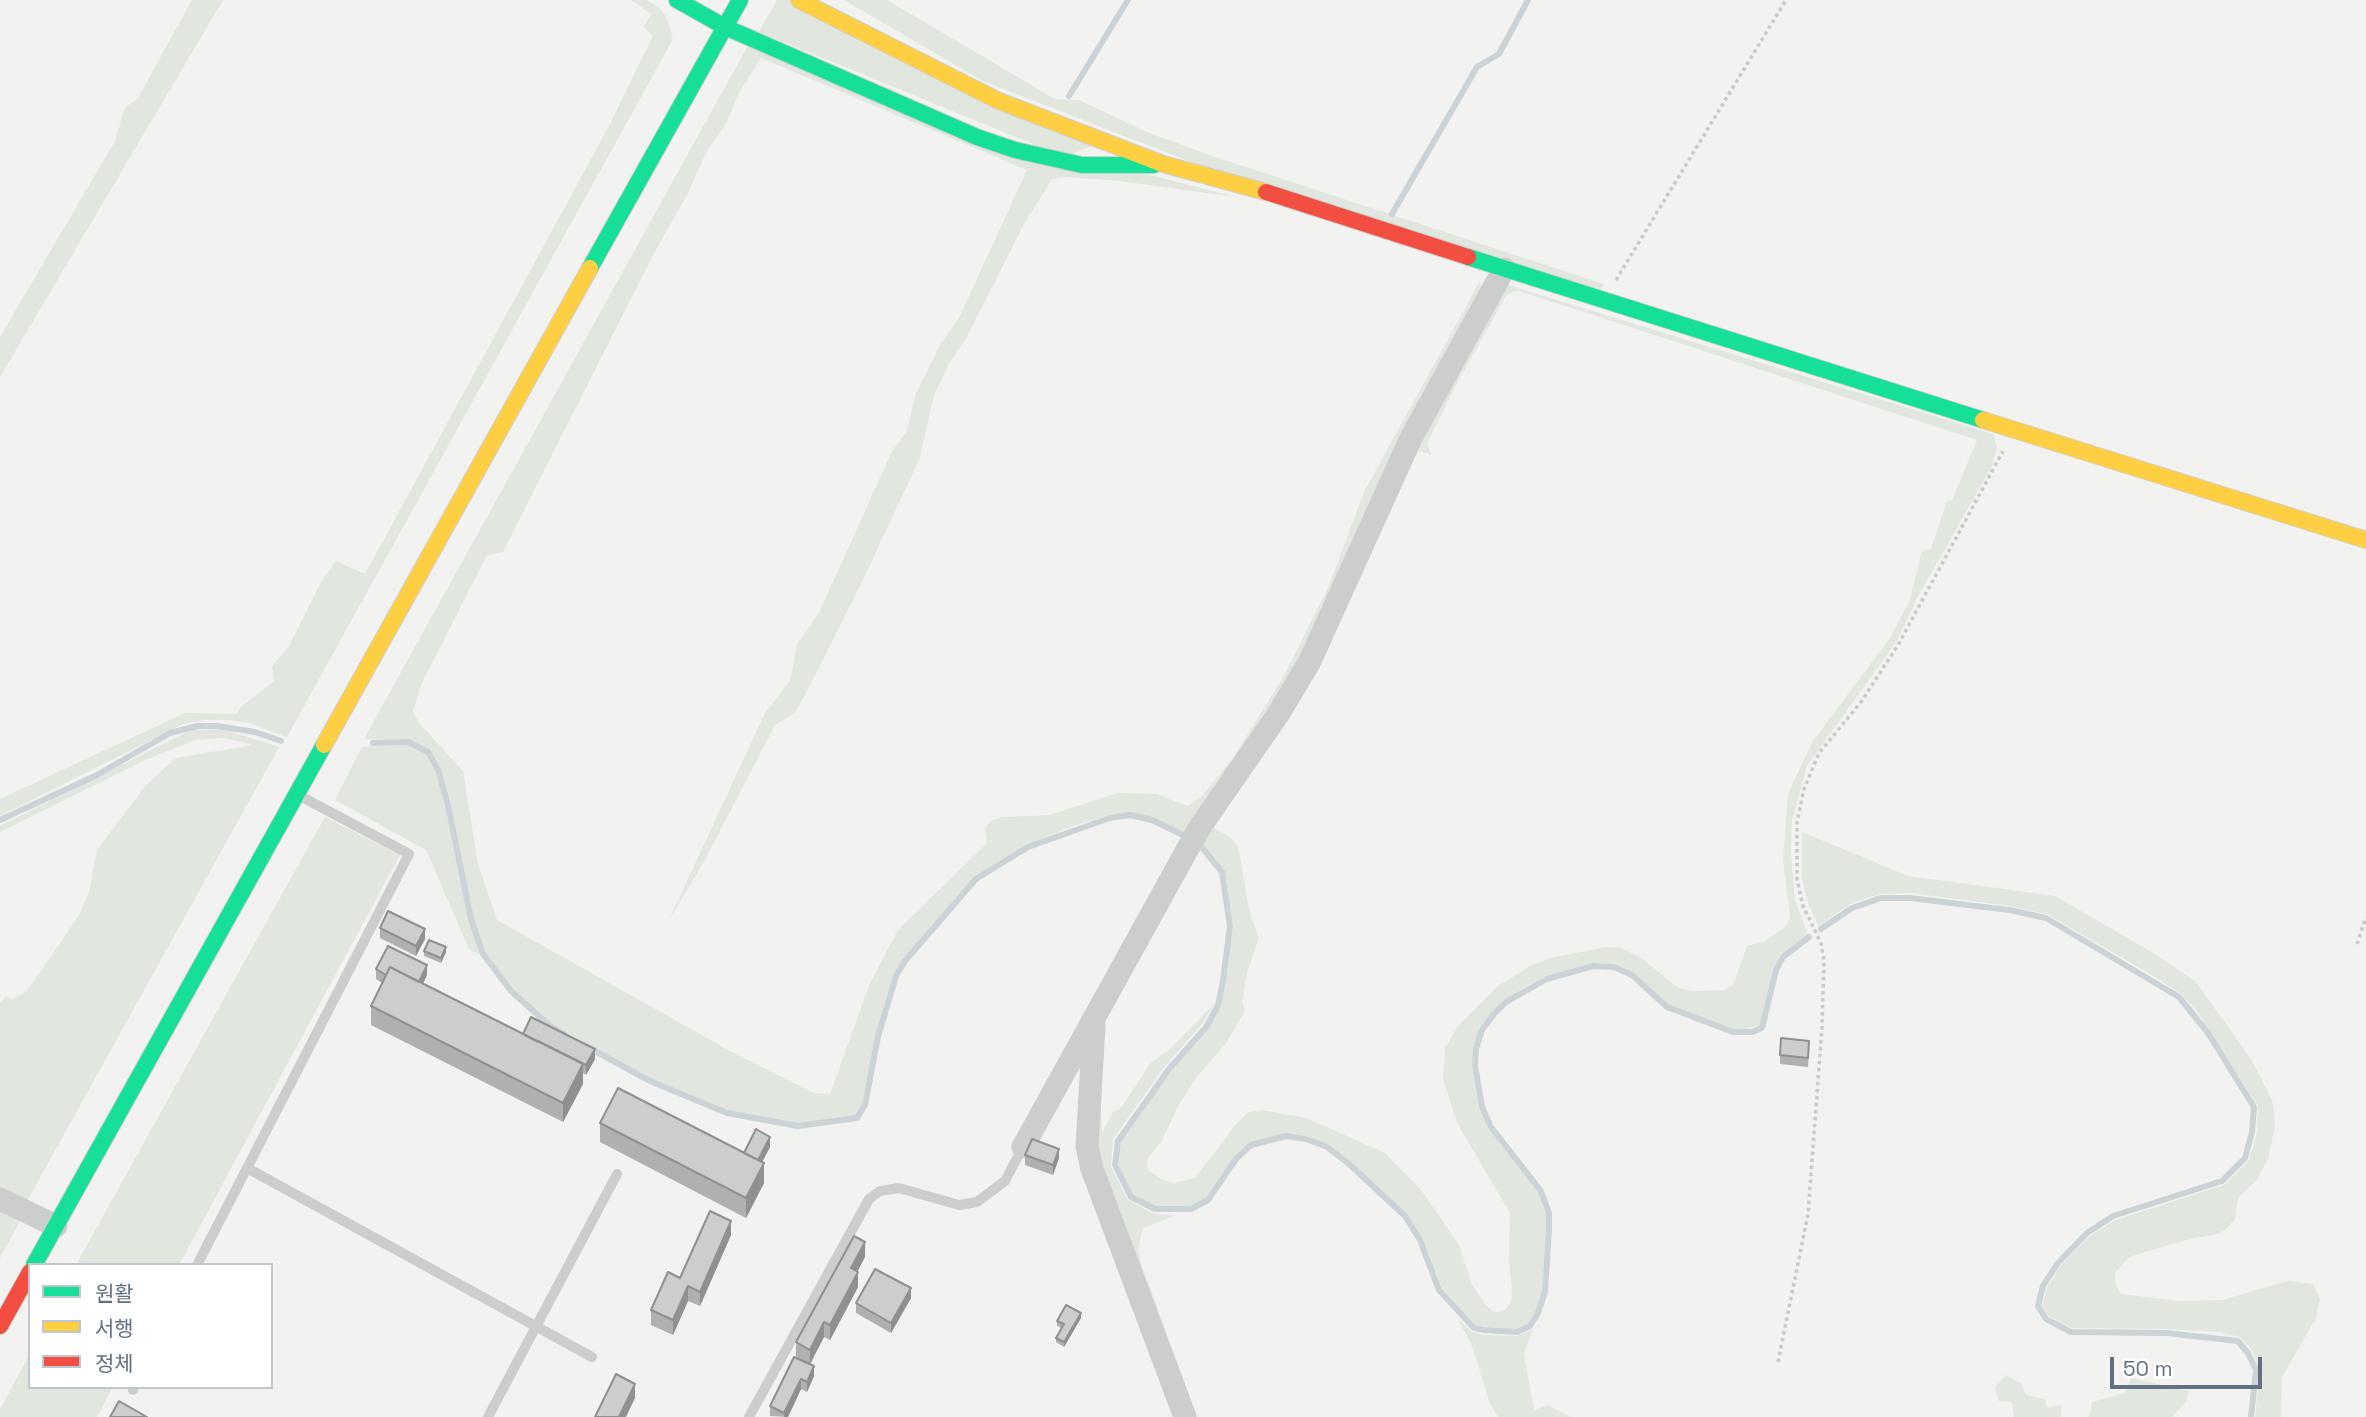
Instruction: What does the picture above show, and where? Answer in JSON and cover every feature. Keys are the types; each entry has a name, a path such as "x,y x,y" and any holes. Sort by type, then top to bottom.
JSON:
{"main road":[{"path":"677,0 725,27 976,137 1015,150 1082,165 1114,167 1163,164"},
{"path":"35,1263 740,0"},
{"path":"799,0 999,101 1163,164 1314,205 1504,269 2366,540"},
{"path":"0,1326 28,1276"}],"street":[{"path":"1023,1147 1198,830 1279,713 1310,661 1410,438 1504,269"},
{"path":"1094,1019 1087,1146 1092,1169 1185,1417"},
{"path":"0,1199 55,1226"}],"lane":[{"path":"198,1263 409,854 296,794"},
{"path":"749,1417 869,1199 880,1191 899,1188 959,1205 978,1202 1005,1181 1023,1147"},
{"path":"247,1168 592,1357"},
{"path":"488,1417 617,1174"}],"path":[{"path":"1604,300 1786,0"},
{"path":"1778,1362 1808,1214 1822,1027 1824,961 1821,943 1803,906 1797,879 1797,822 1804,789 1819,753 1861,702 1898,645 2013,430"},
{"path":"2357,944 2366,917"}],"shaded area":[{"path":"192,0 223,0 0,377 0,337 115,141 124,109 138,98"},
{"path":"631,0 647,0 659,8 666,16 673,39 287,737 249,723 228,720 183,724 0,816 0,799 185,713 237,714 241,707 274,681 272,666 289,646 321,582 336,561 365,574 609,126 653,36 644,27 651,14"},
{"path":"777,0 792,0 1094,145 1065,157 759,32"},
{"path":"844,0 887,0 1055,99 1079,100 1149,133 1212,156 1604,284 1599,293 1214,171 983,81"},
{"path":"750,42 913,114 1236,197 1119,181 1066,177 1052,179 1024,224 966,339 949,363 934,396 919,460 808,689 795,713 775,725 705,860 669,920 765,713 790,681 797,644 819,613 892,451 907,431 916,393 940,345 958,320 1027,170 761,58 739,93 727,122 706,153 687,195 653,255 503,552 487,555 421,685 413,712 419,723 463,771 478,864 497,920 730,1051 814,1093 830,1094 870,983 898,930 987,843 985,828 990,821 1002,817 1050,815 1117,793 1157,794 1188,806 1203,795 1232,759 1283,678 1328,588 1365,490 1480,281 1482,290 1309,653 1186,834 1152,818 1131,813 1110,815 1073,826 1027,845 975,877 894,974 876,1037 862,1105 856,1116 819,1123 798,1124 728,1111 653,1080 552,1025 513,990 486,953 473,919 451,804 440,769 429,750 409,740 364,739"},
{"path":"1508,285 1993,434 1997,447 1992,466 1917,598 1897,641 1807,766 1792,821 1791,854 1795,901 1808,934 1780,955 1773,969 1760,1026 1734,1030 1668,1005 1633,972 1615,964 1593,963 1546,976 1522,989 1492,1012 1480,1028 1472,1066 1479,1108 1488,1128 1539,1192 1547,1213 1542,1291 1536,1312 1528,1324 1516,1329 1476,1326 1442,1288 1422,1239 1407,1214 1350,1162 1328,1145 1307,1136 1285,1134 1250,1143 1234,1157 1206,1198 1190,1206 1156,1207 1133,1195 1118,1165 1120,1141 1171,1070 1209,1027 1220,1006 1226,982 1233,926 1225,871 1200,840 1210,825 1231,838 1238,846 1250,914 1259,938 1248,969 1242,1001 1245,1011 1226,1043 1196,1078 1180,1103 1162,1140 1147,1160 1147,1169 1164,1181 1174,1183 1195,1178 1237,1123 1249,1112 1262,1110 1306,1118 1385,1153 1422,1191 1459,1245 1472,1285 1485,1304 1494,1312 1504,1311 1511,1303 1512,1290 1509,1262 1510,1213 1457,1123 1443,1079 1445,1048 1458,1026 1498,986 1530,966 1550,958 1606,947 1621,948 1640,957 1677,987 1693,991 1725,990 1733,985 1747,946 1765,941 1785,927 1790,919 1783,860 1788,793 1813,741 1890,638 1909,602 1922,551 1931,549 1947,501 1952,500 1977,440 1516,290 1506,296 1454,389 1427,443 1431,455 1412,448"},
{"path":"222,729 279,747 26,1203 0,1193 0,1003 6,996 12,999 26,992 79,915 89,892 97,850 146,785 176,758 253,745 223,738 195,740 145,760 0,832 0,826 191,730"},
{"path":"408,745 425,753 435,771 446,805 469,920 481,955 469,949 426,850 335,800 362,747"},
{"path":"325,817 400,855 180,1263 77,1263"},
{"path":"1802,832 1908,876 2055,896 2155,954 2196,982 2251,1059 2273,1102 2275,1128 2268,1159 2257,1180 2238,1198 2235,1219 2226,1229 2218,1234 2189,1239 2129,1257 2115,1273 2116,1285 2121,1294 2180,1301 2223,1300 2287,1281 2313,1284 2320,1299 2316,1318 2282,1377 2281,1417 2255,1417 2260,1369 2252,1350 2240,1337 2219,1332 2166,1329 2072,1328 2049,1316 2042,1306 2047,1288 2060,1266 2090,1236 2115,1220 2224,1185 2249,1160 2257,1133 2258,1106 2196,1010 2181,994 2155,977 2047,914 2010,906 1910,893 1880,894 1850,904 1819,926 1808,904 1802,878"},
{"path":"1214,1004 1203,1023 1165,1066 1113,1139 1111,1166 1128,1200 1154,1214 1176,1215 1143,1228 1138,1248 1142,1266 1197,1417 1191,1417 1098,1171 1098,1022 1105,1022 1100,1082 1102,1133 1113,1112 1121,1108 1150,1064 1172,1047"},
{"path":"0,1208 22,1217 0,1258"},
{"path":"1458,1319 1472,1332 1483,1335 1517,1336 1533,1329 1524,1354 1534,1411 1548,1405 1570,1417 1498,1417 1489,1402 1473,1348"},
{"path":"28,1357 28,1389 112,1389 97,1417 0,1417 0,1410"},
{"path":"2005,1375 2021,1383 2026,1395 2045,1399 2047,1407 2062,1405 2061,1417 2014,1417 2012,1402 1999,1401 1995,1388"},
{"path":"2131,1378 2189,1391 2186,1402 2172,1417 2089,1417 2092,1402 2125,1393"}],"building":[{"path":"388,911 425,929 416,946 380,928"},
{"path":"429,940 446,947 441,958 424,951"},
{"path":"388,946 427,965 419,982 390,967 386,975 376,969"},
{"path":"390,967 583,1064 563,1103 371,1006"},
{"path":"531,1017 595,1049 586,1065 523,1034"},
{"path":"1781,1038 1809,1041 1808,1058 1780,1055"},
{"path":"618,1088 764,1163 746,1198 600,1123"},
{"path":"756,1129 770,1137 758,1160 744,1153"},
{"path":"1032,1139 1059,1149 1053,1165 1025,1155"},
{"path":"710,1211 731,1221 700,1292 688,1286 673,1320 651,1310 668,1272 680,1278"},
{"path":"854,1236 865,1242 851,1268 858,1272 830,1325 824,1322 810,1350 796,1342"},
{"path":"875,1269 911,1288 891,1323 856,1303"},
{"path":"1066,1305 1081,1313 1064,1342 1056,1338 1064,1324 1057,1321"},
{"path":"794,1357 814,1366 807,1382 801,1379 784,1413 770,1406"},
{"path":"616,1374 635,1384 619,1417 595,1417"},
{"path":"119,1401 147,1417 110,1417"}],"waterway":[{"path":"1069,96 1128,0"},
{"path":"1392,214 1477,67 1499,54 1528,0"},
{"path":"0,820 95,776 170,733 197,726 217,726 255,732 281,741"},
{"path":"373,743 408,742 428,752 438,770 448,805 471,919 483,954 511,991 550,1026 564,1034"},
{"path":"589,1048 652,1082 727,1113 798,1126 857,1118 865,1105 878,1037 896,976 905,961 976,879 1028,847 1110,818 1130,815 1152,820 1185,836"},
{"path":"1200,845 1222,872 1230,926 1223,981 1218,1005 1207,1026 1169,1069 1118,1141 1115,1165 1131,1197 1155,1209 1191,1209 1208,1200 1236,1159 1251,1145 1286,1136 1306,1139 1327,1147 1349,1164 1405,1216 1420,1240 1439,1290 1474,1328 1484,1330 1517,1332 1530,1326 1545,1292 1549,1229 1549,1213 1541,1191 1491,1127 1482,1107 1475,1066 1476,1048 1482,1030 1494,1014 1506,1002 1547,979 1593,966 1614,967 1632,975 1667,1007 1733,1032 1752,1032 1762,1028 1776,970 1783,957 1809,937"},
{"path":"1821,929 1852,908 1881,898 1910,898 2009,910 2046,918 2179,997 2208,1033 2254,1107 2252,1132 2245,1158 2222,1181 2113,1216 2087,1233 2057,1264 2043,1286 2038,1306 2046,1319 2071,1332 2166,1333 2238,1341 2248,1353 2256,1370 2251,1417"}],"traffic: fast":[{"path":"677,0 725,27 977,137 1015,150 1082,165 1154,165"},
{"path":"590,268 740,0"},
{"path":"1468,257 1983,420"},
{"path":"35,1263 324,745"}],"traffic: slow":[{"path":"799,0 999,101 1163,164 1266,192"},
{"path":"324,745 590,268"},
{"path":"1983,420 2366,540"}],"traffic: jam":[{"path":"1266,192 1468,257"},
{"path":"0,1326 28,1276"}]}
